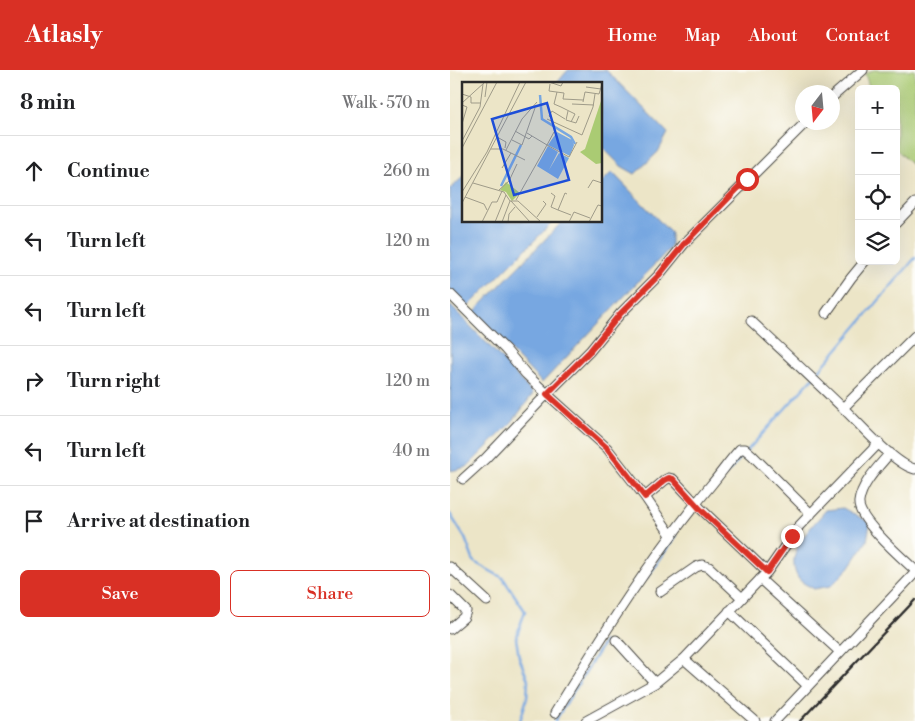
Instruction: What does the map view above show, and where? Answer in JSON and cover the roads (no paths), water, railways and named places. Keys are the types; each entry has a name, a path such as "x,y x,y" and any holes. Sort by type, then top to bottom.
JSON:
{"street":[{"path":"840,90 863,70"},
{"path":"463,479 485,459 590,351 620,314 659,275 684,244 798,130"},
{"path":"899,220 915,203"},
{"path":"826,314 862,265"},
{"path":"450,294 505,349 526,374 607,448 645,497 670,535"},
{"path":"751,321 879,444 908,467 915,469"},
{"path":"843,408 915,336"},
{"path":"586,721 655,683 684,659 763,576 792,536 811,514 879,444"},
{"path":"555,714 593,651 670,535 697,506 738,451 747,450 811,514"},
{"path":"775,721 915,571 885,542 862,513 859,504 867,483 890,453"},
{"path":"645,497 669,478 676,482 763,576 840,652"},
{"path":"660,592 696,567 702,565 709,567 742,598"},
{"path":"450,567 487,601"},
{"path":"450,595 466,611 466,614 450,629"},
{"path":"729,611 808,686"},
{"path":"616,640 655,683"},
{"path":"684,659 755,721"}],"water":[{"path":"568,70 606,70 668,133 658,152 635,174 621,166 602,147 602,82 558,82"},
{"path":"612,172 671,233 671,247 542,383 474,312 562,222 602,222 602,182"},
{"path":"462,178 462,222 553,222 469,306 460,304 450,294 450,189"},
{"path":"450,305 533,394 512,422 467,467 451,471"},
{"path":"843,508 870,523 867,541 849,568 831,586 814,589 798,578 794,568 797,550 807,532 826,510"}],"waterway":[{"path":"718,483 811,380 915,258"},
{"path":"450,514 465,538 474,562 503,578 525,611 516,638 519,657 528,680 527,698 520,721"},
{"path":"646,579 676,536"},
{"path":"555,721 604,642"}],"railway":[{"path":"800,721 915,600"}]}
